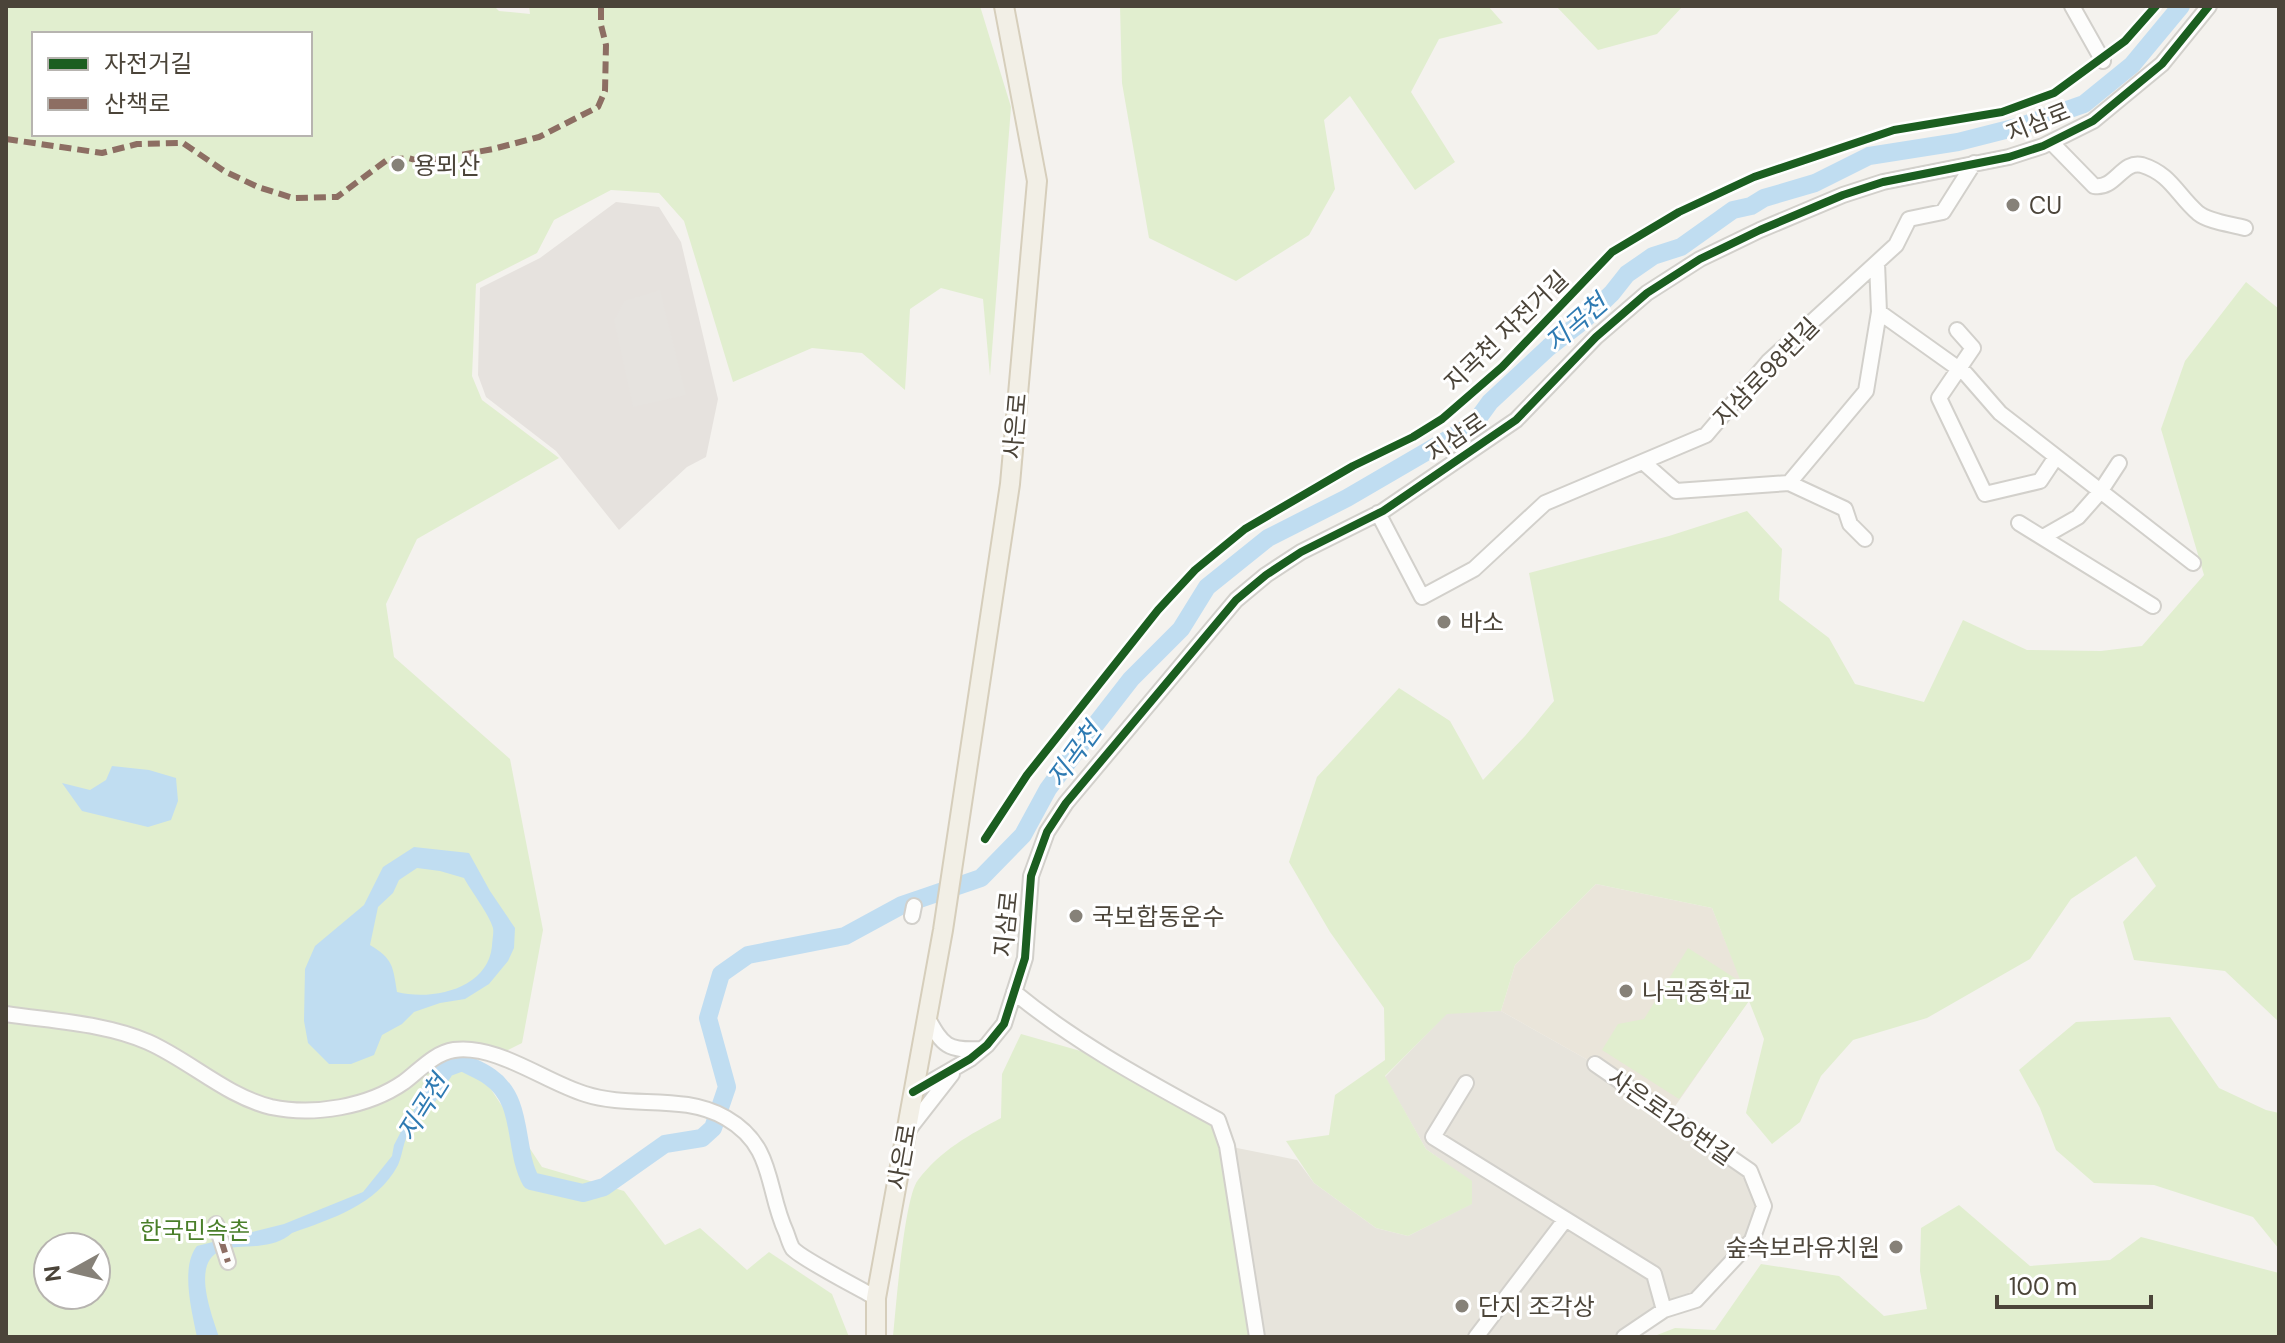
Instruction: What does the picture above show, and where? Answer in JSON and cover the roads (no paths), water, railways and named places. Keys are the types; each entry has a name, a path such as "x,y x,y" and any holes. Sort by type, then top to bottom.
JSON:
{"main road":[{"name":"사은로","path":"876,1337 876,1298 943,930 1010,484 1037,181 1004,6"}],"street":[{"path":"2072,6 2103,61"},
{"name":"지삼로","path":"913,1092 954,1071 982,1049 1004,1024 1025,958 1031,876 1047,832 1066,803 1236,600 1301,552 1378,513 1516,420 1596,337 1636,301 1700,259 1843,195 1883,182 2009,157 2051,142 2093,121 2137,87 2162,64 2209,6"},
{"path":"2051,142 2094,186 2106,186 2129,166 2138,164 2169,179 2198,213 2245,228"},
{"name":"지삼로98번길","path":"1378,513 1422,597 1474,569 1545,503 1706,435 1768,362 1896,245 1909,219 1943,212 1974,163"},
{"path":"1789,483 1866,391 1879,312 1877,263"},
{"path":"1879,312 1959,370 2000,413 2193,563"},
{"path":"1957,330 1973,348 1939,398 1985,494 2040,481 2056,457"},
{"path":"1643,462 1676,491 1789,483 1845,509 1850,524 1865,539"},
{"path":"2043,537 2078,517 2100,492 2119,463"},
{"path":"2019,523 2153,606"},
{"path":"1014,992 1054,1025 1105,1058 1218,1120 1227,1146 1257,1337"},
{"path":"6,1014 103,1029 145,1040 244,1097 271,1107 310,1110 379,1098 440,1054 455,1050 474,1051 513,1062 585,1095 677,1103 727,1118 748,1136 762,1154 772,1179 780,1220 794,1250 876,1298"},
{"path":"927,1017 944,1044 962,1050 982,1049"},
{"name":"사은로126번길","path":"1595,1064 1750,1171 1764,1206 1752,1240 1696,1300 1664,1310 1624,1337"},
{"path":"906,1134 954,1071"},
{"path":"1466,1083 1433,1137 1654,1274 1664,1310"},
{"path":"1476,1337 1565,1220"},
{"path":"216,1224 228,1262"}],"water":[{"path":"112,766 149,770 176,778 178,801 171,820 148,827 82,811 62,783 90,790 106,780"},
{"path":"414,847 469,853 515,928 514,948 508,961 489,984 465,999 414,1012 402,1024 382,1035 374,1055 351,1064 329,1064 308,1043 304,1021 305,969 315,946 364,905 383,867","holes":["417,868 464,878 488,916 493,930 488,961 480,973 456,988 426,995 397,992 391,964 370,945 378,907 393,893 399,880"]},
{"path":"435,1081 427,1103 407,1136 398,1165 378,1191 352,1209 292,1233 280,1241 228,1248 211,1258 205,1278 206,1291 219,1337 197,1337 188,1277 197,1246 284,1224 363,1192 392,1156 407,1120"}],"waterway":[{"name":"지곡천","path":"422,1106 446,1068 462,1062 484,1073 501,1087 509,1099 531,1181 583,1193 604,1187 665,1144 702,1138 713,1128 727,1087 708,1018 721,974 748,955 845,936 902,905 981,878 1023,835 1048,789 1096,724 1131,679 1181,629 1207,587 1268,538 1347,498 1474,424 1490,402 1549,347 1584,320 1627,274 1653,256 1681,247 1733,210 1815,183 1869,156 1958,142 2021,126 2084,104 2132,65 2181,6"}],"place":[{"name":"용뫼산","path":"398,165"},
{"name":"CU","path":"2013,205"},
{"name":"바소","path":"1444,622"},
{"name":"국보합동운수","path":"1076,916"},
{"name":"나곡중학교","path":"1626,991"},
{"name":"숲속보라유치원","path":"1896,1247"},
{"name":"단지 조각상","path":"1462,1306"}],"park label":[{"name":"한국민속촌","path":"195,1230"}]}
